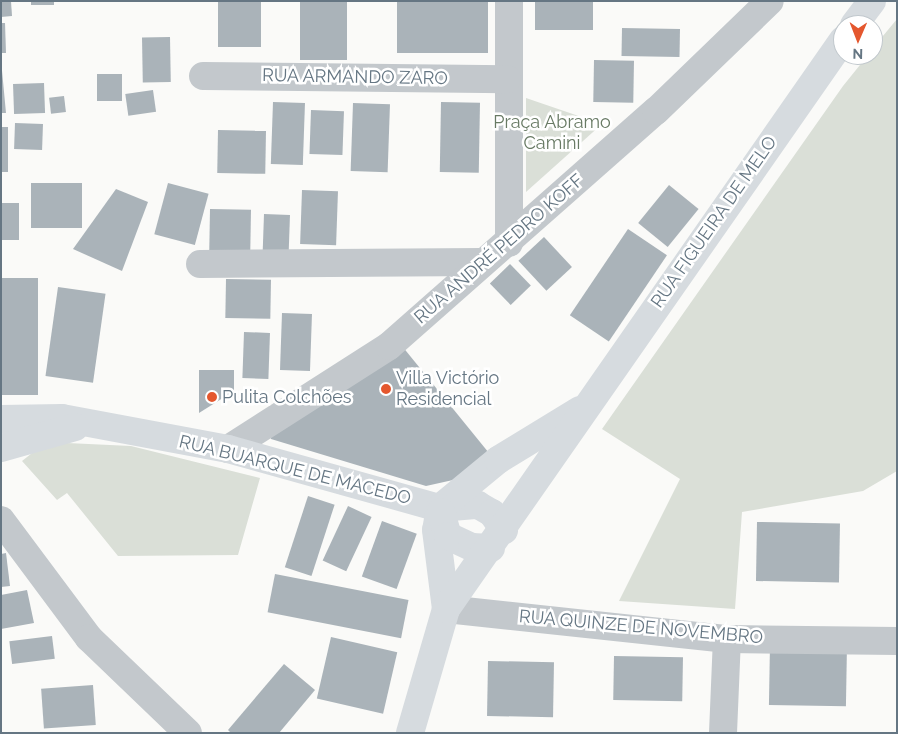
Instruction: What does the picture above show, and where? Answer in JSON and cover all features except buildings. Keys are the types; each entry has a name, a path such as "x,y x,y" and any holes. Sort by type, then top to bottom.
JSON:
{"main road":[{"path":"862,15 872,1"},
{"name":"RUA FIGUEIRA DE MELO","path":"498,539 587,405 833,54"},
{"name":"RUA FIGUEIRA DE MELO","path":"440,508 498,460 587,405"},
{"name":"RUA BUARQUE DE MACEDO","path":"1,419 62,418 91,423 228,448 440,508 478,505 492,513 498,539"},
{"name":"RUA BUARQUE DE MACEDO","path":"1,448 91,423"},
{"path":"440,508 448,536 472,547 498,539"},
{"path":"440,508 436,530 446,609"},
{"path":"410,733 446,609 498,539"}],"street":[{"path":"509,1 507,79 509,243"},
{"name":"RUA ANDRÉ PEDRO KOFF","path":"228,448 389,346 482,262 509,243 770,1"},
{"name":"RUA ARMANDO ZARO","path":"203,76 507,79"},
{"path":"200,264 482,262"},
{"path":"1,520 89,638 188,733"},
{"name":"RUA QUINZE DE NOVEMBRO","path":"446,609 727,639 897,640"},
{"path":"723,733 727,639"}],"green space":[{"path":"897,19 897,471 863,491 742,512 735,609 619,601 680,479 602,429 843,86 860,65 883,65 883,36"},
{"name":"Praça Abramo Camini","path":"526,98 602,124 526,192"},
{"path":"46,442 131,446 260,478 238,555 118,556 67,493 57,500 22,461"}],"place":[{"name":"Villa Victório Residencial","path":"386,389"},
{"name":"Pulita Colchões","path":"212,397"}]}
